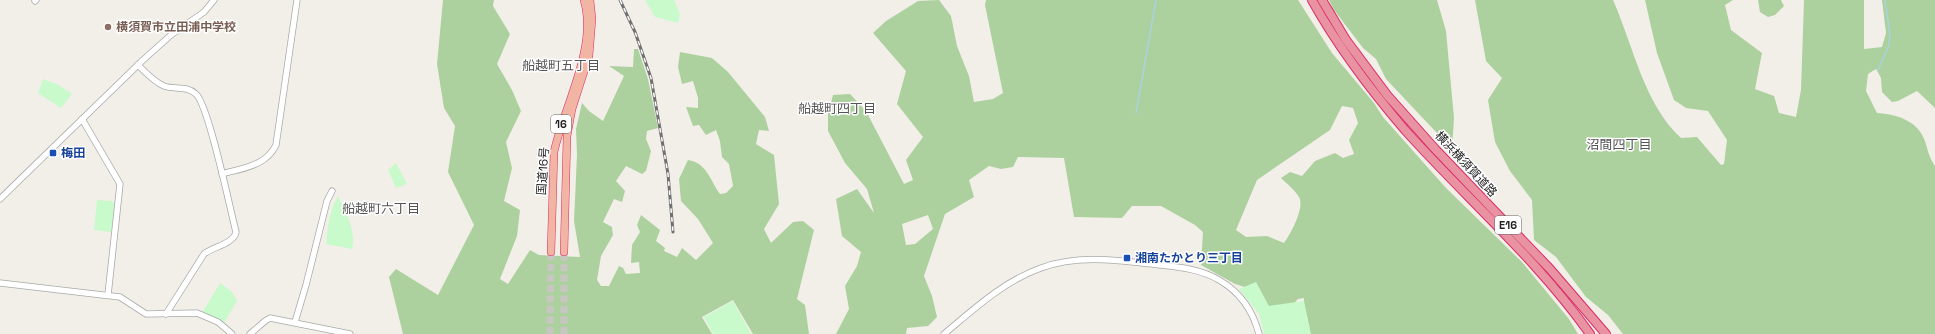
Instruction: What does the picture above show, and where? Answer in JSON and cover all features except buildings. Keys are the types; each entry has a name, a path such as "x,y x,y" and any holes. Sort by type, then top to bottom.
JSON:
{"highway":[{"name":"国道16号","path":"551,252 554,152 582,63 586,44 587,24 584,0"},
{"name":"国道16号","path":"564,252 569,124 589,56 592,36 590,0"},
{"name":"横浜横須賀道路","path":"1312,0 1358,73 1406,130 1515,245 1571,308 1590,334"},
{"name":"横浜横須賀道路","path":"1322,0 1365,68 1436,150 1550,269 1606,334"},
{"path":"552,203 560,206 566,201"},
{"path":"552,217 557,212 565,216"}],"street":[{"path":"0,199 138,65 171,35 204,12 214,0"},
{"path":"222,174 261,163 269,157 276,145 296,0"},
{"path":"138,65 151,78 163,86 191,90 199,98 222,174 236,232 236,236 231,240 209,250 204,254 166,314"},
{"path":"82,119 120,184 108,295"},
{"path":"295,322 327,201 332,191"},
{"path":"944,334 1014,280 1054,264 1094,259 1186,268 1204,273 1219,280 1244,301 1256,322 1259,334"},
{"path":"0,283 120,297 146,314 197,314 218,322 232,334"},
{"path":"250,334 270,318 350,334"}],"green space":[{"path":"443,0 494,0 493,6 510,34 497,64 512,90 521,111 506,142 512,168 504,201 520,210 517,236 500,279 508,284 530,250 539,255 580,257 574,221 577,155 576,129 582,103 589,111 603,121 624,76 609,66 633,67 634,49 638,49 648,79 658,128 647,131 646,139 651,151 646,171 642,174 626,166 616,181 625,191 622,202 614,199 603,222 612,227 613,235 601,256 597,280 601,286 609,286 619,266 623,268 626,274 640,273 639,262 631,263 632,245 640,232 637,225 641,215 660,230 656,241 665,248 664,251 677,257 682,248 696,260 713,243 698,219 681,201 679,179 688,160 704,168 720,194 726,193 733,186 729,164 722,157 720,141 716,130 706,135 699,125 693,126 686,107 698,108 698,98 693,81 682,84 678,67 680,52 712,58 728,72 765,117 769,131 759,130 756,144 774,155 779,204 764,229 771,243 793,222 803,221 814,230 797,299 805,305 809,334 753,334 733,300 702,317 712,334 403,334 389,277 396,269 438,295 474,225 448,172 455,126 444,108 437,64"},
{"path":"645,0 674,0 680,14 678,23 655,17"},
{"path":"939,0 951,16 957,46 969,76 974,102 993,99 1003,93 985,5 986,0 1298,0 1332,53 1374,103 1383,117 1446,188 1522,262 1569,319 1578,334 1300,334 1303,327 1304,298 1298,299 1287,311 1259,309 1248,288 1235,284 1201,265 1203,232 1195,225 1161,206 1132,206 1122,218 1074,217 1064,158 1018,157 1013,167 1001,169 989,166 969,180 974,197 945,214 924,276 932,296 937,317 928,326 907,328 906,334 836,334 849,309 845,286 857,266 861,252 842,236 836,199 857,189 874,213 867,189 845,163 828,131 828,114 833,95 850,94 866,111 904,184 913,180 906,160 923,137 897,104 906,71 873,33 886,21 918,1","holes":["1342,106 1353,108 1358,123 1349,140 1354,154 1343,158 1335,153 1315,161 1302,176 1290,172 1281,178 1295,192 1300,201 1299,214 1284,243 1267,236 1246,237 1236,230 1257,180 1330,130","928,215 933,229 915,244 906,245 902,224"]},
{"path":"1329,0 1437,0 1446,31 1454,118 1452,149 1386,79 1376,59 1363,48 1334,10"},
{"path":"1475,0 1613,0 1648,91 1668,124 1681,138 1697,137 1721,165 1724,164 1727,140 1708,111 1686,108 1674,100 1657,53 1645,0 1733,0 1725,5 1731,30 1762,53 1755,89 1774,96 1779,113 1796,117 1801,90 1804,0 1864,0 1864,49 1882,47 1886,33 1882,0 1935,0 1935,108 1917,91 1898,101 1892,102 1882,92 1881,78 1876,69 1868,74 1866,91 1877,113 1899,117 1917,128 1922,134 1930,157 1935,166 1935,334 1623,334 1608,315 1586,297 1556,257 1534,240 1532,200 1510,171 1495,142 1488,100 1502,78 1486,61"},
{"path":"1758,0 1781,0 1784,6 1775,15 1768,17 1760,12"},
{"path":"43,79 59,85 72,94 61,108 38,93"},
{"path":"396,163 407,184 396,188 388,170"},
{"path":"338,196 352,229 352,249 326,244 331,213"},
{"path":"97,200 112,201 115,205 111,232 94,230"},
{"path":"1256,282 1269,306 1304,301 1311,334 1264,334 1259,314 1239,289"},
{"path":"220,283 232,292 237,301 224,323 202,313"},
{"path":"733,301 751,334 713,334 704,317"}],"waterway":[{"path":"1136,113 1156,0"},
{"path":"1878,70 1889,45 1890,35 1885,0"}],"tunnel":[{"path":"550,334 551,252"},
{"path":"564,252 564,334"}],"railway":[{"path":"620,0 635,32 651,78 668,174 673,232"}],"place":[{"name":"横須賀市立田浦中学校","path":"108,27"},
{"name":"梅田","path":"53,153"},
{"name":"湘南たかとり三丁目","path":"1127,258"}],"district":[{"name":"船越町五丁目","path":"561,65"},
{"name":"船越町四丁目","path":"837,108"},
{"name":"沼間四丁目","path":"1619,144"},
{"name":"船越町六丁目","path":"381,208"}]}
